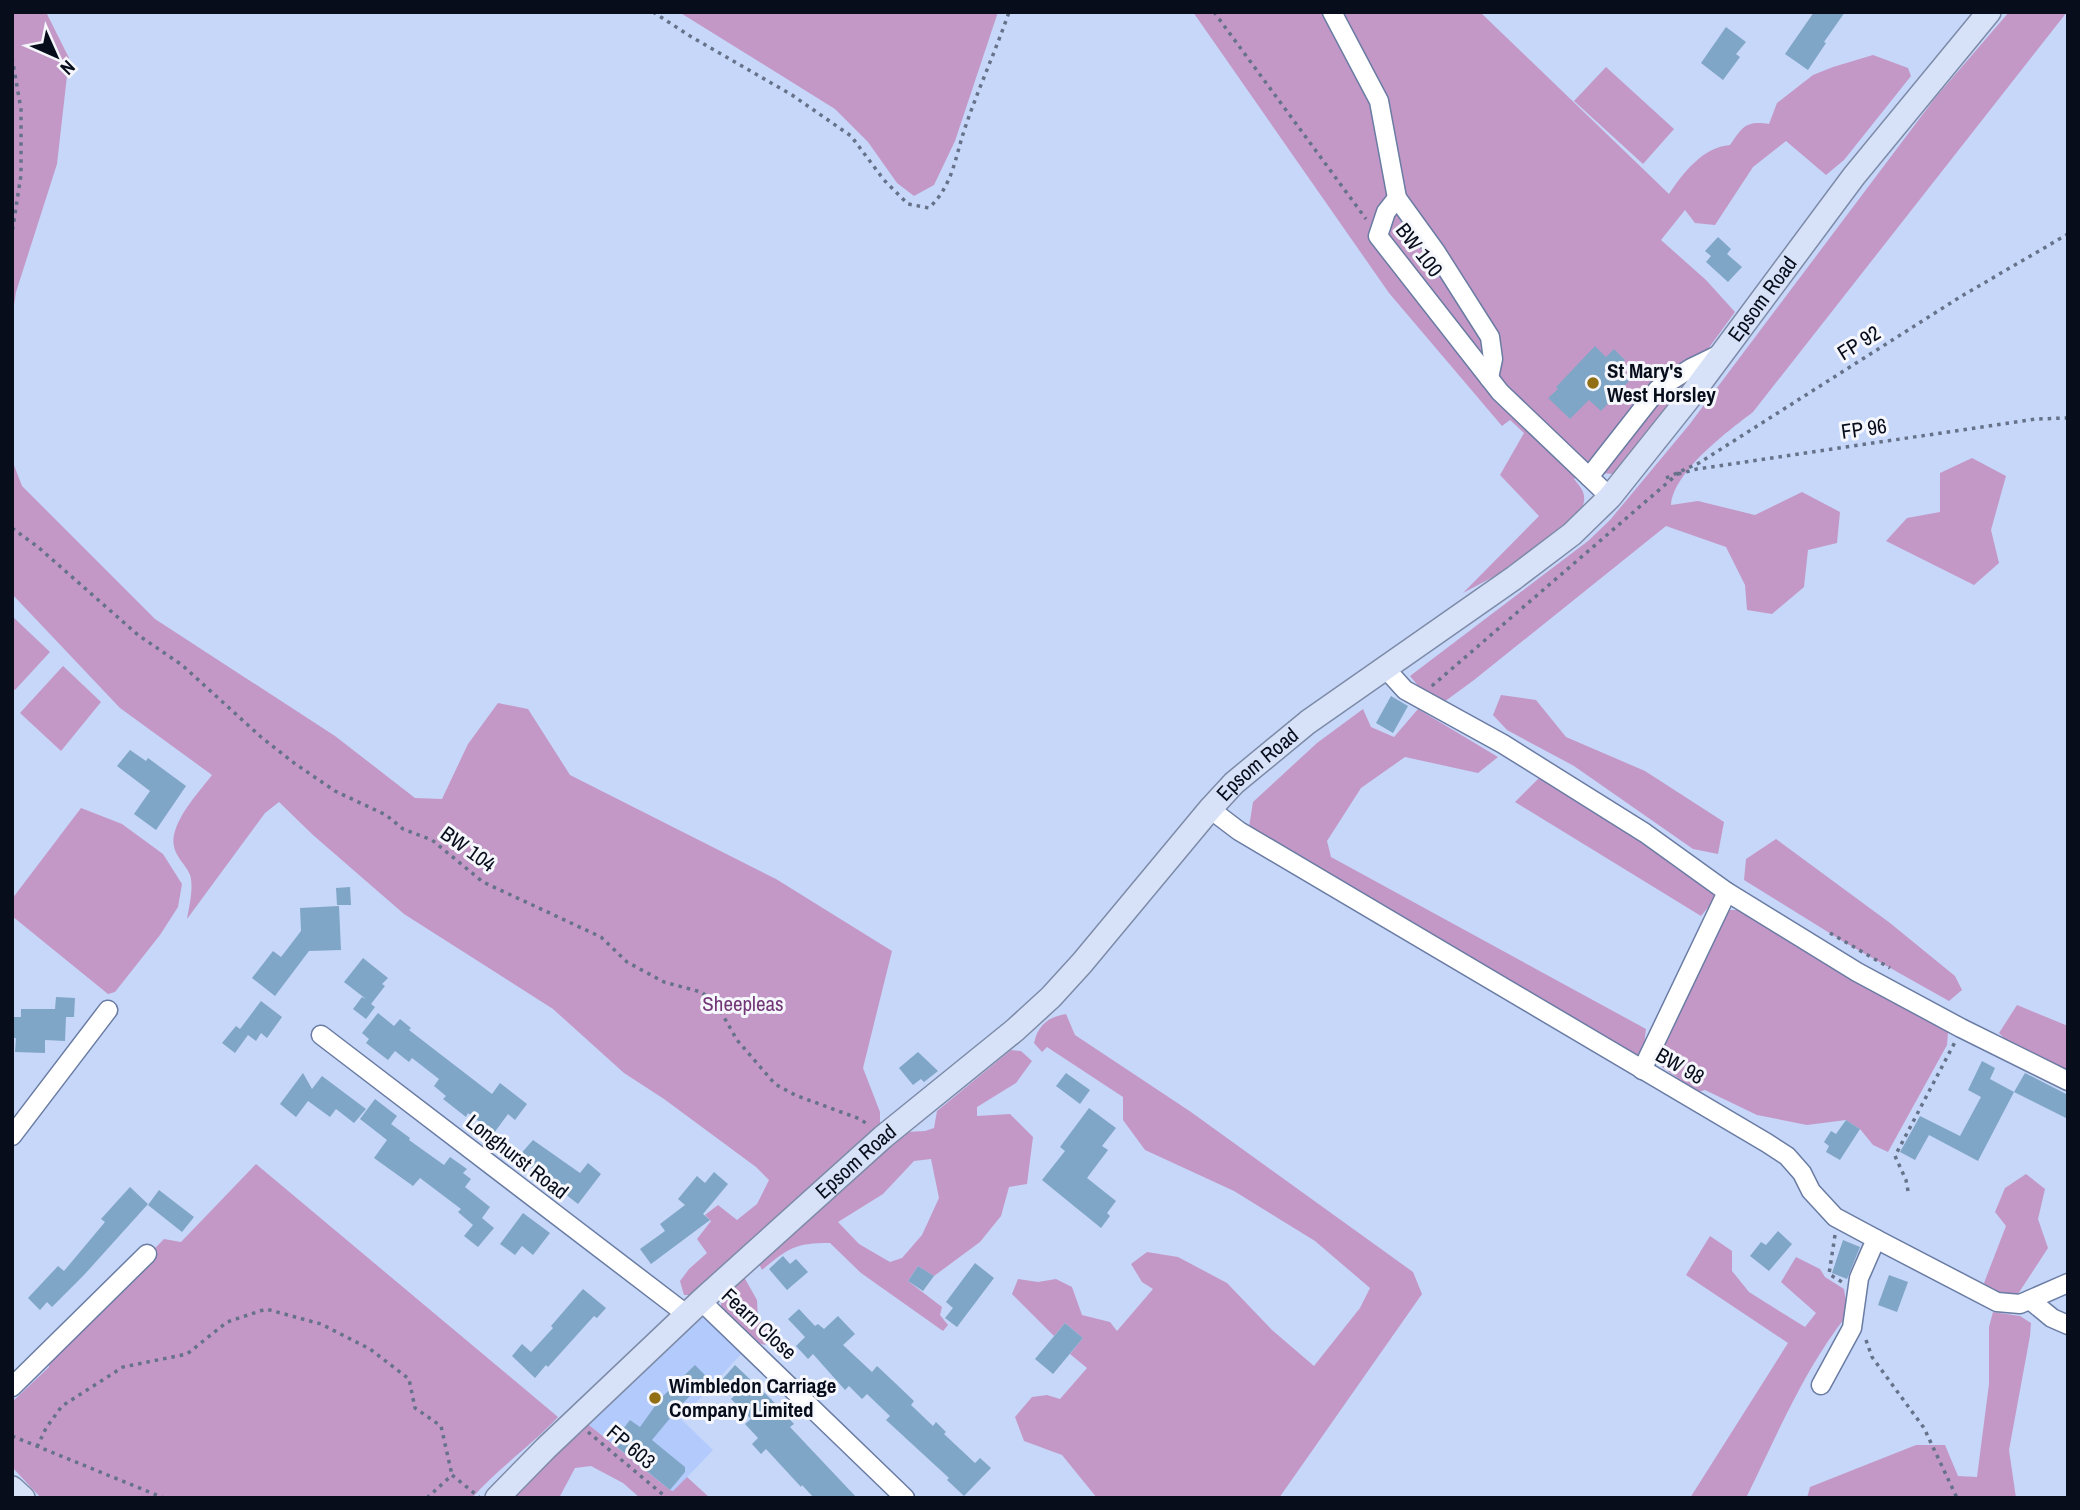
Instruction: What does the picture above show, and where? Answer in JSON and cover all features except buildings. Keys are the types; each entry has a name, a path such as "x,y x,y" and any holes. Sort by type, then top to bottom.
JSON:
{"main road":[{"name":"Epsom Road","path":"497,1498 694,1308 883,1137 1015,1030 1051,997 1210,808 1268,754 1308,722 1562,542 1610,497 1658,438 1854,176 1989,12"},
{"path":"12,1488 23,1498"}],"street":[{"path":"1332,12 1379,101 1397,198 1436,252 1490,337 1493,359 1489,378"},
{"path":"1378,236 1385,212 1397,198"},
{"name":"BW 100","path":"1378,236 1500,391 1610,497"},
{"path":"1590,477 1658,389 1721,353"},
{"path":"1385,668 1405,690 1503,744 1646,833 1727,892 1857,972 2068,1081"},
{"name":"BW 98","path":"1210,808 1239,831 1787,1156 1802,1173 1811,1191 1835,1217"},
{"path":"1642,1070 1727,892"},
{"path":"12,1136 108,1010"},
{"name":"Longhurst Road","path":"321,1035 694,1308"},
{"path":"1835,1217 1997,1302 2021,1304 2068,1283"},
{"path":"1821,1385 1852,1328 1859,1278 1877,1238"},
{"path":"12,1387 147,1254"},
{"path":"2030,1300 2052,1318 2068,1325"},
{"name":"Fearn Close","path":"694,1308 905,1498"}],"path":[{"path":"653,12 792,95 851,136 884,180 908,204 929,208 943,195 955,166 966,125 1009,12"},
{"name":"BW 100","path":"1213,12 1378,236"},
{"path":"12,58 22,109 21,175 12,233"},
{"name":"FP 92","path":"1679,473 2068,233"},
{"name":"FP 96","path":"1666,478 1697,469 2022,421 2068,418"},
{"path":"1444,692 1433,685 1679,473"},
{"name":"BW 104","path":"12,528 138,635 182,664 261,737 294,763 335,791 386,815 403,829 432,840 483,882 601,937 628,961 664,982 701,992 716,1003 737,1040 775,1084 795,1095 860,1119 883,1137"},
{"path":"1826,930 1895,971"},
{"path":"1908,1191 1895,1156 1958,1036"},
{"path":"1835,1217 1835,1242 1829,1274 1848,1286 1854,1303"},
{"path":"37,1447 46,1427 62,1406 123,1367 187,1354 227,1322 266,1309 321,1325 370,1349 409,1378 415,1408 441,1426 452,1475 480,1498"},
{"path":"1865,1335 1872,1357 1924,1428 1957,1498"},
{"name":"FP 603","path":"576,1420 667,1498"},
{"path":"12,1436 164,1498"},
{"path":"427,1498 452,1475"}],"shaded area":[{"name":"Wimbledon Carriage Company Limited","path":"701,1311 742,1353 681,1419 713,1450 673,1492 589,1425 588,1419"}],"green space":[{"path":"12,12 46,12 69,58 57,164 16,292 12,318"},
{"path":"679,12 998,12 955,141 934,185 914,196 897,183 868,142 835,109"},
{"path":"1193,12 1480,12 1669,194 1695,162 1711,151 1730,145 1745,126 1755,123 1769,124 1777,103 1813,75 1873,55 1908,68 1911,76 1844,160 1826,175 1786,141 1753,167 1715,225 1695,223 1685,210 1661,240 1706,280 1735,312 1622,467 1613,474 1600,473 1604,447 1574,479 1584,494 1580,512 1510,568 1463,593 1539,516 1500,475 1524,433 1510,420 1502,426 1389,293"},
{"path":"2009,12 2067,12 1753,412 1703,453 1681,479 1674,492 1671,505 1698,501 1755,515 1802,492 1840,512 1837,543 1808,550 1804,587 1772,614 1747,610 1745,585 1726,547 1666,526 1444,702 1419,687 1410,676 1588,541 1610,520 1689,425 1935,98"},
{"path":"1606,67 1674,129 1643,164 1574,101"},
{"path":"1972,458 2006,476 1991,530 1999,563 1974,585 1886,541 1907,518 1940,512 1940,473"},
{"name":"Sheepleas","path":"12,460 22,486 155,619 335,736 415,798 442,799 468,744 498,703 528,709 570,775 776,879 892,951 863,1068 880,1112 880,1126 696,1295 684,1295 680,1281 707,1253 697,1239 711,1221 705,1215 718,1205 737,1220 757,1204 769,1180 756,1167 664,1099 624,1073 553,1009 404,914 279,802 265,813 187,919 191,880 174,848 174,835 185,811 212,775 120,708 12,594"},
{"path":"12,616 50,652 15,690 12,688"},
{"path":"63,666 101,702 61,751 20,713"},
{"path":"1501,695 1536,700 1566,737 1645,771 1724,822 1718,854 1693,849 1574,766 1507,730 1493,715"},
{"path":"1363,709 1371,727 1394,737 1418,709 1498,757 1478,773 1405,757 1361,788 1327,841 1331,857 1646,1029 1644,1046 1636,1057 1249,827 1253,802 1317,743"},
{"path":"1539,778 1622,827 1705,883 1716,898 1701,916 1515,802"},
{"path":"81,808 122,824 163,854 182,884 178,907 160,935 115,992 108,994 12,916 12,899"},
{"path":"1776,839 1890,923 1955,976 1962,990 1949,1001 1844,942 1744,880 1746,859"},
{"path":"1730,910 1744,910 1931,1019 1948,1032 1947,1045 1888,1152 1873,1145 1860,1129 1846,1120 1807,1125 1757,1115 1705,1090 1698,1092 1662,1067 1658,1058 1718,921"},
{"path":"2017,1005 2068,1026 2068,1073 2008,1042 1999,1033"},
{"path":"1066,1014 1075,1035 1191,1112 1413,1272 1422,1294 1279,1498 1097,1498 1062,1455 1024,1441 1015,1417 1032,1397 1047,1395 1060,1399 1087,1368 1070,1354 1083,1338 1065,1323 1054,1336 1012,1294 1018,1279 1038,1282 1056,1279 1072,1287 1082,1315 1110,1322 1117,1331 1153,1289 1142,1282 1131,1264 1147,1252 1178,1257 1227,1283 1272,1330 1314,1366 1360,1308 1370,1288 1315,1241 1234,1191 1145,1150 1123,1120 1123,1097 1047,1047 1042,1052 1034,1043 1038,1031 1045,1023"},
{"path":"1011,1050 1021,1051 1032,1061 1016,1083 977,1107 977,1116 1010,1114 1033,1137 1027,1184 1009,1187 1001,1216 980,1242 934,1276 918,1266 908,1281 942,1307 940,1315 948,1325 943,1331 861,1273 830,1243 793,1248 762,1270 759,1264 906,1132 934,1128 937,1111","holes":["931,1159 939,1198 922,1235 902,1258 890,1262 859,1244 838,1222 883,1194 914,1161"]},
{"path":"256,1164 558,1417 472,1498 41,1498 12,1467 12,1402 49,1367 49,1355 164,1239 181,1242"},
{"path":"2026,1174 2045,1189 2038,1219 2048,1248 2018,1294 1999,1296 1984,1283 2006,1226 1995,1212 2005,1188"},
{"path":"1710,1236 1732,1251 1732,1271 1749,1292 1805,1327 1816,1313 1781,1282 1796,1257 1820,1269 1825,1277 1844,1289 1848,1314 1805,1380 1746,1498 1690,1498 1788,1343 1686,1275"},
{"path":"744,1277 757,1300 758,1320 773,1334 765,1345 749,1340 720,1312 722,1296"},
{"path":"1993,1312 2020,1316 2031,1323 2009,1450 2016,1498 1807,1498 1810,1487 1916,1445 1945,1445 1958,1476 1977,1477 1989,1384 1989,1327"},
{"path":"589,1425 670,1490 673,1491 687,1477 710,1498 640,1498 623,1483 591,1466 575,1468 559,1498 512,1498 576,1432"}],"place":[{"name":"St Mary's West Horsley","path":"1593,383"},
{"name":"Wimbledon Carriage Company Limited","path":"655,1398"}]}
